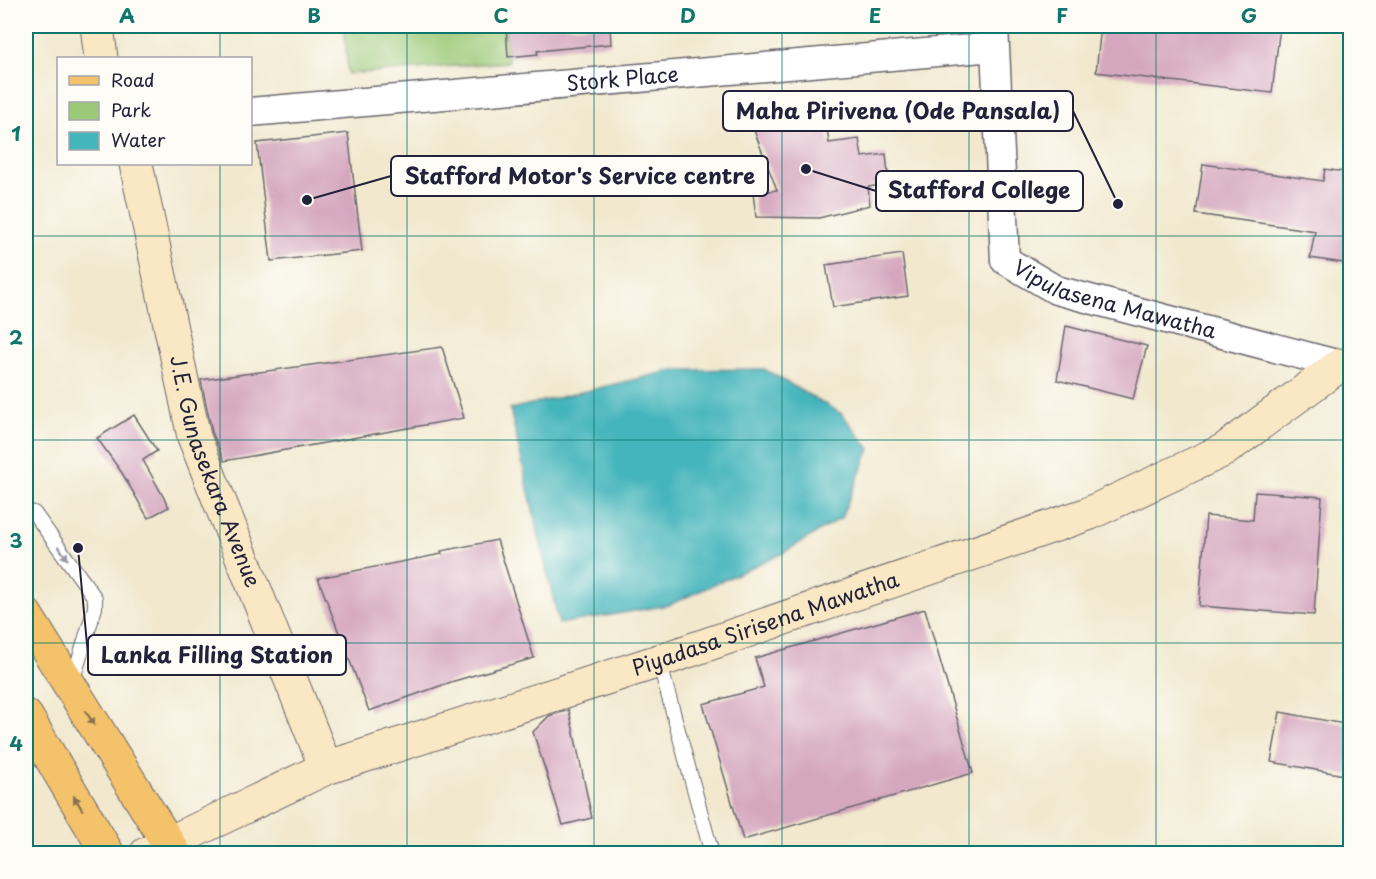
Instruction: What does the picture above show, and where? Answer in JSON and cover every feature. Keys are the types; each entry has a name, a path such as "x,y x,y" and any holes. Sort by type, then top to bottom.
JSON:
{"main road":[{"path":"26,615 163,850"},
{"path":"26,716 108,854"}],"street":[{"path":"97,26 101,57"},
{"name":"Stork Place","path":"252,112 994,36"},
{"name":"Vipulasena Mawatha","path":"994,36 1005,260 1056,290 1345,366"},
{"name":"J.E. Gunasekara Avenue","path":"136,165 194,437 326,768"},
{"name":"Piyadasa Sirisena Mawatha","path":"163,850 326,768 659,661 1088,514 1224,450 1345,366"}],"lane":[{"path":"26,511 34,513 95,598 95,608 70,687"},
{"path":"659,661 712,854"}],"green space":[{"path":"344,26 506,26 508,62 348,74"}],"water":[{"path":"764,369 842,414 870,449 841,518 781,554 669,605 559,624 510,409 674,370"}],"building":[{"path":"506,26 610,26 611,44 537,51 538,54 508,57"},
{"path":"1101,26 1280,26 1272,93 1096,72"},
{"path":"824,106 829,143 859,139 862,157 886,154 889,184 868,187 870,205 819,218 756,217 753,193 777,190 748,115"},
{"path":"348,133 362,251 271,261 257,143"},
{"path":"1203,164 1323,181 1325,169 1350,173 1350,264 1310,258 1315,231 1196,214"},
{"path":"902,254 908,296 833,307 826,265"},
{"path":"1066,326 1147,346 1133,399 1057,380"},
{"path":"442,347 464,418 224,461 212,432 201,380"},
{"path":"134,415 157,451 143,460 169,507 148,518 122,473 97,438"},
{"path":"1255,492 1322,497 1314,615 1199,606 1206,516 1253,520"},
{"path":"497,540 534,658 454,681 369,711 318,578 442,554 441,551"},
{"path":"925,609 973,773 743,840 703,704 764,687 755,658"},
{"path":"569,710 592,818 563,825 533,732 549,716"},
{"path":"1280,712 1350,725 1350,776 1271,762"}],"place":[{"name":"Stafford College","path":"806,169"},
{"name":"Stafford Motor's Service centre","path":"307,200"},
{"name":"Maha Pirivena (Ode Pansala)","path":"1118,204"},
{"name":"Lanka Filling Station","path":"78,548"}]}
